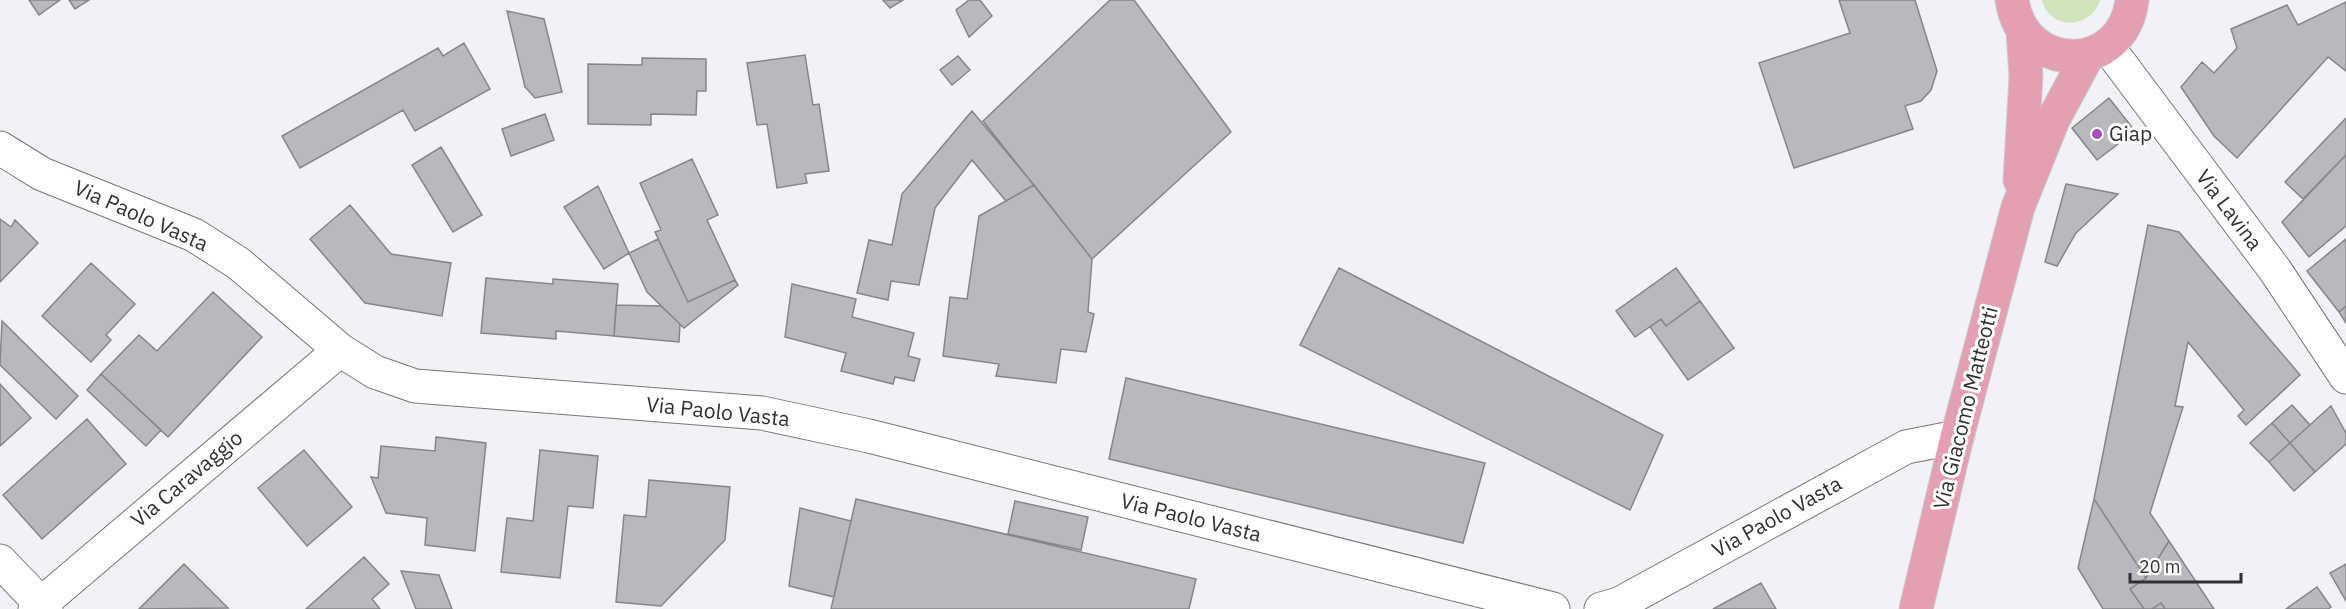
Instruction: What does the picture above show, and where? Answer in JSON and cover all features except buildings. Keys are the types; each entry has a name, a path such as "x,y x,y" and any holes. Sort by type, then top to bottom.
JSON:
{"main road":[{"path":"2012,0 2023,32 2026,76 2018,207"},
{"path":"2018,207 2053,120 2098,50 2126,24 2133,0"},
{"path":"2023,32 2046,51 2074,57 2098,50"},
{"name":"Via Giacomo Matteotti","path":"1916,609 1957,437 2018,207"}],"street":[{"name":"Via Lavina","path":"2098,50 2275,270 2346,377"},
{"name":"Via Paolo Vasta","path":"0,148 42,174 194,235 238,263 340,350 375,372 415,386 762,413 869,436 1553,609"},
{"name":"Via Caravaggio","path":"40,607 340,350"},
{"name":"Via Paolo Vasta","path":"1601,609 1619,604 1906,447 1957,437"},
{"path":"0,561 40,607"}],"green space":[{"path":"2042,0 2100,0 2089,17 2071,22 2053,17 2046,10"}],"place":[{"name":"Giap","path":"2097,134"}]}
